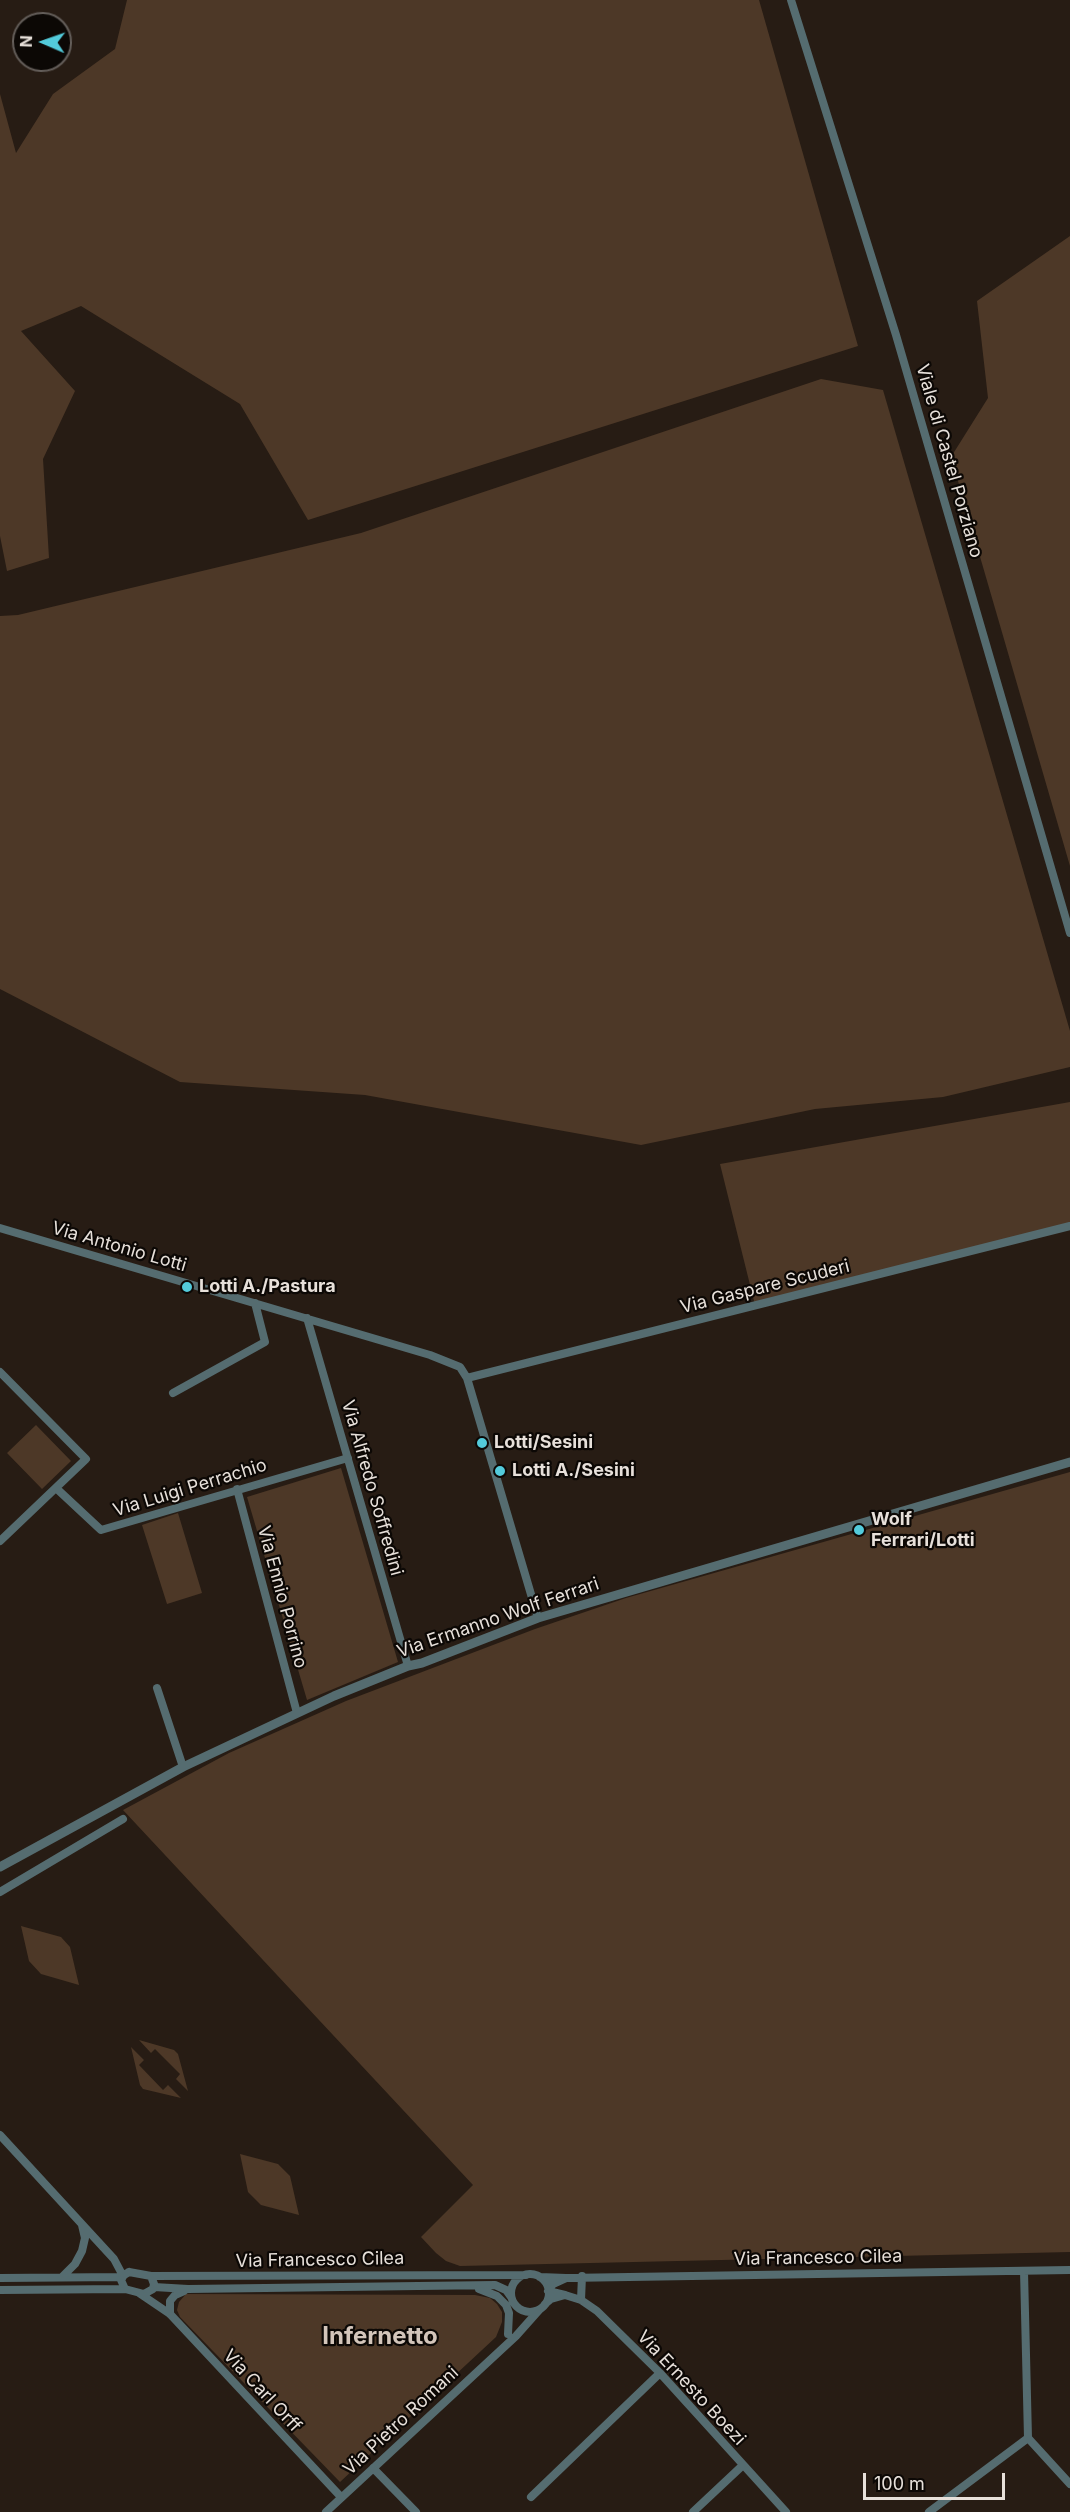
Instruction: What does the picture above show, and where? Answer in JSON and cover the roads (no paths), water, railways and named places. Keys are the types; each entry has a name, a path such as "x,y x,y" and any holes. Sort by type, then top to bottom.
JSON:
{"street":[{"name":"Viale di Castel Porziano","path":"791,0 897,335 1070,933"},
{"name":"Via Gaspare Scuderi","path":"467,1378 1070,1226"},
{"name":"Via Antonio Lotti","path":"0,1228 430,1355 460,1367 467,1378"},
{"path":"173,1393 265,1342 255,1303"},
{"name":"Via Alfredo Soffredini","path":"307,1318 408,1666"},
{"path":"0,1541 86,1459 1,1374"},
{"path":"467,1378 538,1618"},
{"name":"Via Luigi Perrachio","path":"56,1488 101,1530 348,1458"},
{"name":"Via Ermanno Wolf Ferrari","path":"0,1867 183,1767 297,1713 408,1666 422,1663 538,1618 1070,1462"},
{"name":"Via Ennio Porrino","path":"237,1489 297,1713"},
{"path":"157,1688 183,1767"},
{"path":"0,1892 123,1819"},
{"path":"0,2135 114,2259 123,2277 122,2284 125,2289"},
{"path":"62,2277 75,2264 83,2247 85,2238 81,2221"},
{"path":"114,2259 133,2272"},
{"name":"Via Francesco Cilea","path":"538,2277 1070,2270"},
{"path":"1024,2271 1028,2438 1070,2484"},
{"path":"0,2278 123,2277 133,2272"},
{"name":"Via Francesco Cilea","path":"133,2272 151,2276 526,2275"},
{"path":"548,2292 543,2280 526,2275 512,2285 512,2300 523,2311 528,2312 565,2295"},
{"path":"151,2276 159,2306"},
{"path":"581,2300 582,2276"},
{"path":"542,2307 553,2284 566,2278"},
{"name":"Via Francesco Cilea","path":"139,2293 147,2293 153,2288 495,2285 506,2289 512,2300"},
{"name":"Via Francesco Cilea","path":"469,2287 486,2290 506,2305 509,2313 508,2334"},
{"path":"0,2290 125,2289 139,2293"},
{"path":"170,2314 169,2304 172,2298 188,2289"},
{"name":"Via Ernesto Boezi","path":"548,2292 581,2300 597,2311 660,2373 786,2512"},
{"name":"Via Carl Orff","path":"139,2293 170,2314 341,2497"},
{"name":"Via Pietro Romani","path":"497,2351 508,2334 512,2300"},
{"name":"Via Pietro Romani","path":"326,2512 497,2351 516,2336 542,2307"},
{"path":"531,2497 660,2373"},
{"path":"929,2512 1028,2438"},
{"path":"693,2512 742,2466"},
{"path":"373,2468 416,2512"}],"place":[{"name":"Lotti A./Pastura","path":"187,1287"},
{"name":"Lotti/Sesini","path":"482,1443"},
{"name":"Lotti A./Sesini","path":"500,1471"},
{"name":"Wolf Ferrari/Lotti","path":"859,1530"}],"district":[{"name":"Infernetto","path":"380,2337"}]}
